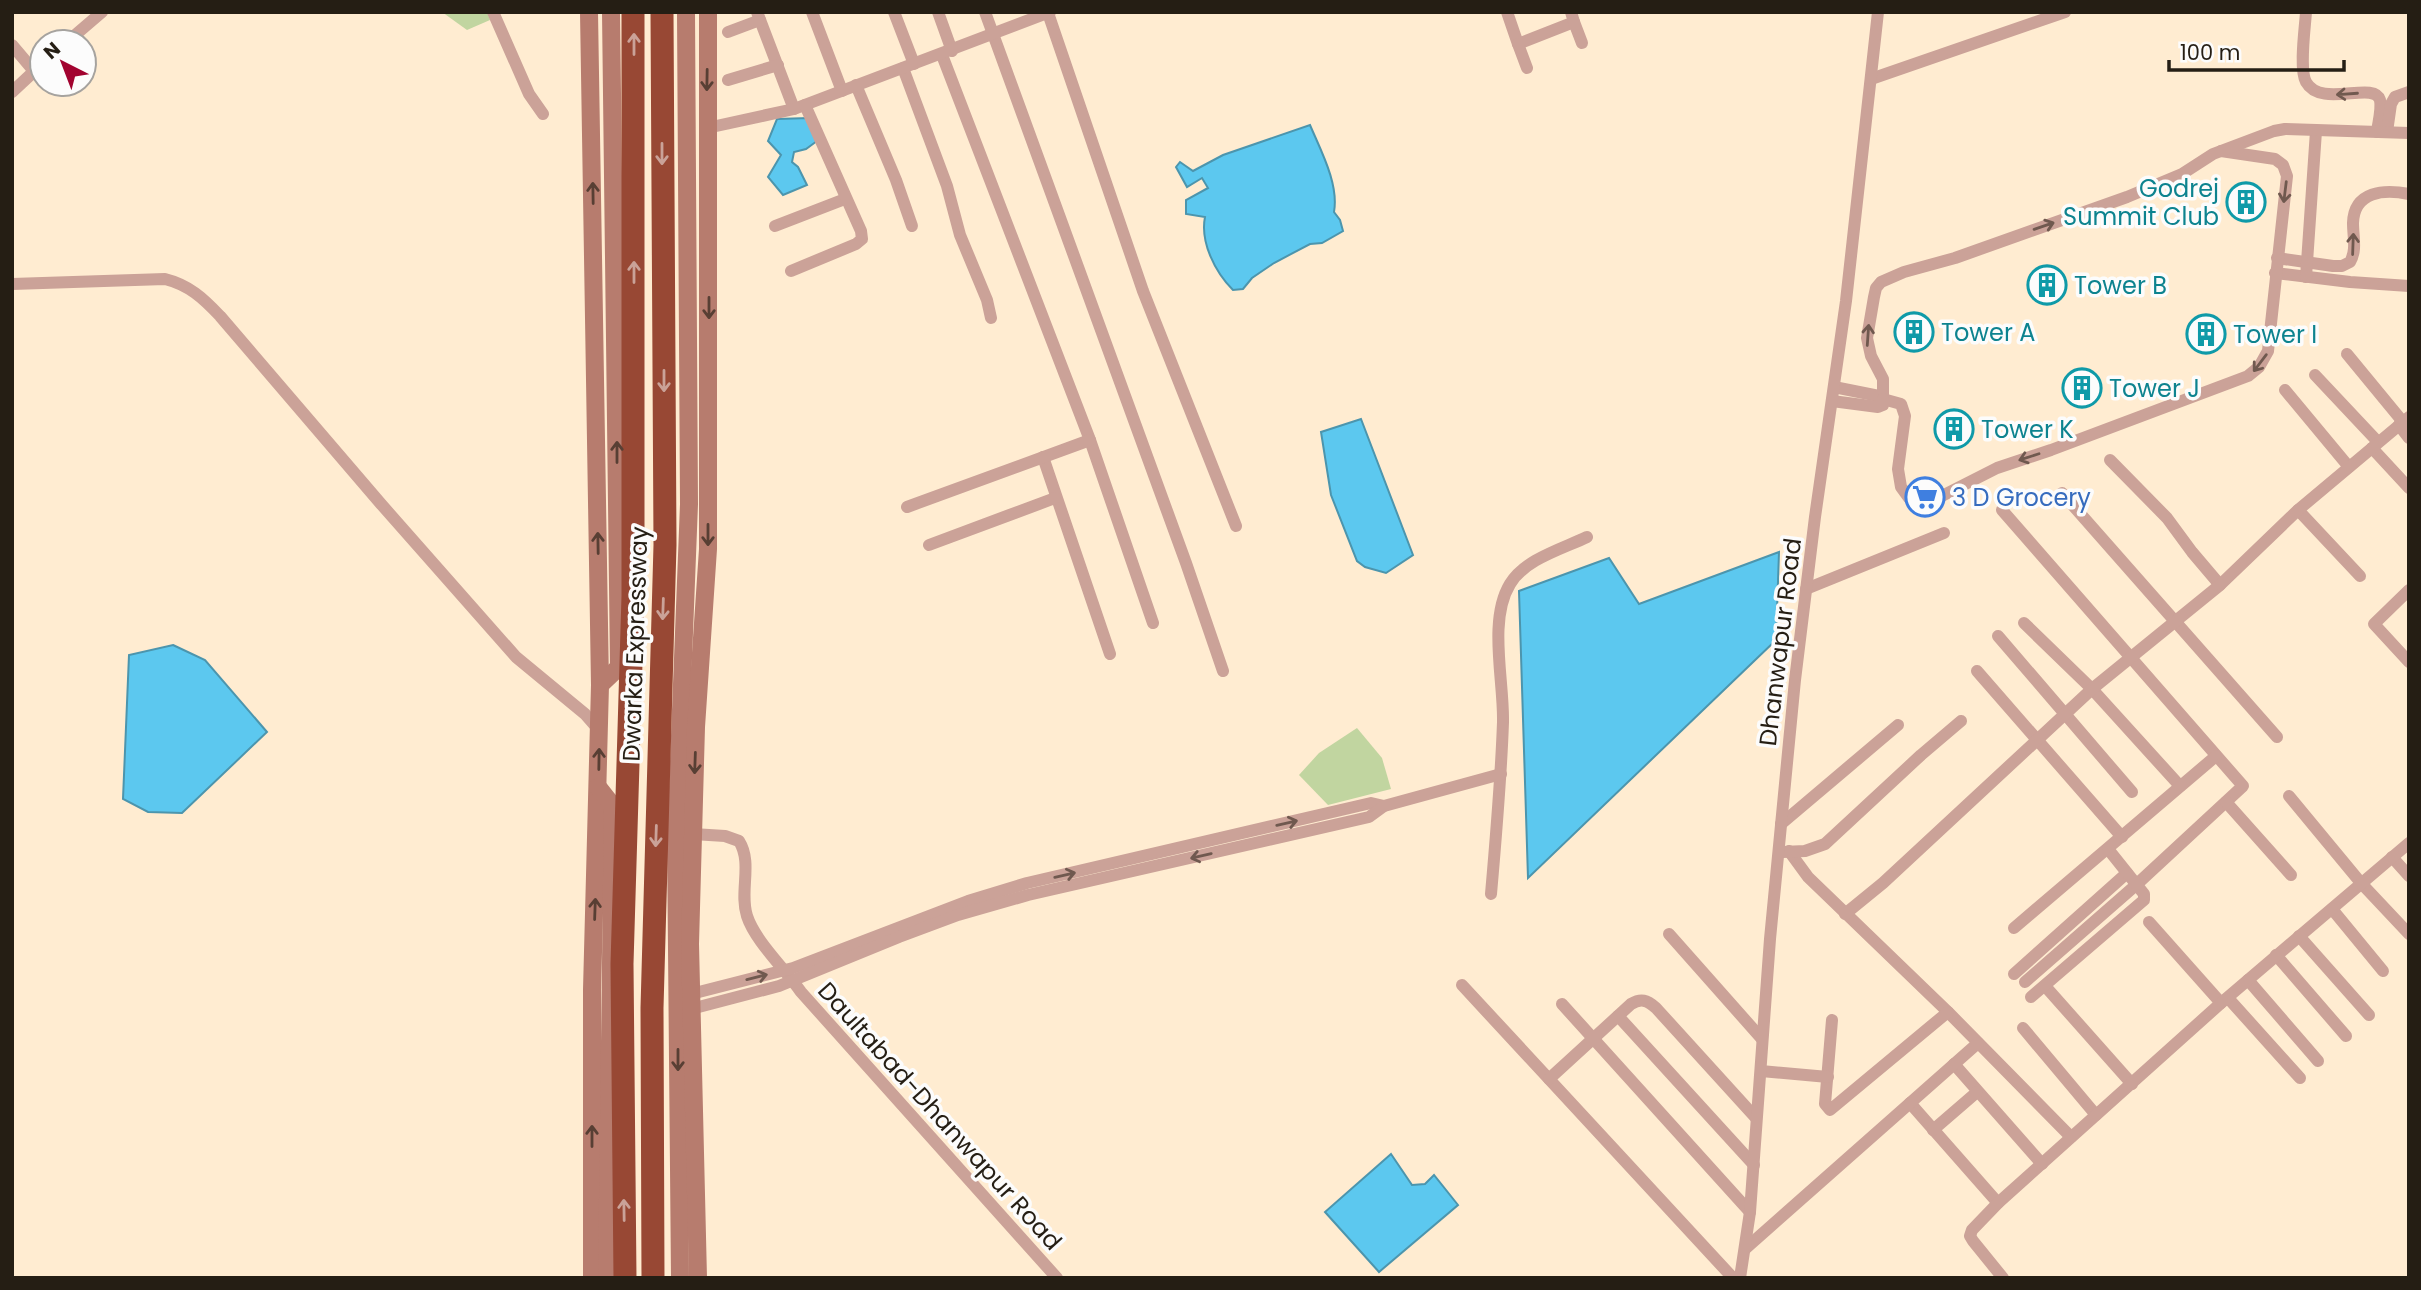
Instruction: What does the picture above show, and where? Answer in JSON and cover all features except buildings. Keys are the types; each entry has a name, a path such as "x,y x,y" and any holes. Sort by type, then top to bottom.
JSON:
{"highway":[{"name":"Dwarka Expressway","path":"625,1278 622,964 633,596 633,12"},
{"name":"Dwarka Expressway","path":"653,1278 652,994 665,545 662,12"}],"main road":[{"path":"589,12 600,685 592,990 592,1278"},
{"path":"600,685 619,667 611,12"},
{"path":"687,12 689,504 676,839 678,1122 698,1278"},
{"path":"680,1278 687,1189 696,727 708,549 708,12"},
{"path":"598,787 613,806 607,1278"}],"street":[{"path":"83,28 102,12"},
{"path":"494,12 529,94 543,114"},
{"path":"812,12 842,91"},
{"path":"894,12 920,108 947,186 960,235 987,300 991,318"},
{"path":"938,12 947,53 1090,440 1153,623"},
{"path":"985,12 1223,671"},
{"path":"1507,12 1527,68"},
{"name":"Dhanwapur Road","path":"1740,1278 1750,1212 1762,1039 1784,852 1781,824 1806,589 1846,301 1878,12"},
{"path":"1871,79 2065,12"},
{"path":"2306,12 2304,69 2307,83 2316,93 2326,95 2370,92 2377,95 2382,132"},
{"path":"707,128 799,107 947,53 993,34 1024,17 1049,13 1143,291 1236,526"},
{"path":"728,32 759,16 778,65 861,231 862,239 856,244 791,271"},
{"path":"1518,44 1572,17 1582,43"},
{"path":"12,45 28,59"},
{"path":"728,80 778,65"},
{"path":"12,92 28,77"},
{"path":"856,85 896,180 912,226"},
{"path":"2382,132 2395,97 2409,92"},
{"path":"1832,401 1878,407 1882,405 1883,379 1871,356 1867,338 1876,288 1881,282 2127,197 2182,174 2221,151 2274,131 2285,129 2409,133"},
{"path":"2306,277 2316,131"},
{"path":"1834,387 1898,402 1905,411 1898,469 1902,486 1909,498 1917,503 1933,501 1997,468 2248,376 2259,367 2268,351 2286,170 2275,159 2221,151"},
{"path":"2277,258 2342,266 2350,262 2355,247 2353,222 2359,203 2367,195 2378,192 2409,194"},
{"path":"775,226 845,199"},
{"path":"2275,273 2409,286"},
{"path":"12,284 165,279 197,292 516,657 585,714 599,730"},
{"path":"2347,354 2403,421 2409,438"},
{"path":"2315,375 2409,488"},
{"path":"2285,390 2349,467"},
{"path":"1845,914 1883,883 2092,689 2221,585 2298,510 2403,421"},
{"path":"907,507 1090,440"},
{"path":"1043,457 1110,654"},
{"path":"2110,460 2168,518 2192,552 2221,585"},
{"path":"2062,493 2277,737"},
{"path":"929,545 1055,498"},
{"path":"2003,510 2243,786 2025,982"},
{"path":"2298,510 2360,576"},
{"path":"1806,589 1944,533"},
{"path":"1491,894 1501,774 1502,686 1497,631 1502,605 1510,583 1530,564 1587,537"},
{"path":"2409,590 2374,624 2409,663"},
{"path":"2024,623 2092,689 2180,786"},
{"path":"1998,636 2133,792"},
{"path":"1977,671 2122,838"},
{"path":"1784,852 1805,851 1825,844 1920,754 1961,721"},
{"path":"1781,824 1898,725"},
{"path":"2014,928 2216,756"},
{"path":"691,1001 784,970 968,901 1027,883 1369,817 1384,806 1501,774"},
{"path":"2289,796 2361,883 2409,934"},
{"path":"2226,803 2291,875"},
{"name":"Daultabad-Dhanwapur Road","path":"693,834 725,836 739,841 745,856 747,917 784,970 1057,1278"},
{"path":"2003,1278 1970,1236 1972,1230 1997,1203 2224,1000 2409,843"},
{"path":"2031,997 2144,900 2144,894 2108,849"},
{"path":"1784,852 2071,1137"},
{"path":"691,1001 793,981 958,915 1166,858"},
{"path":"2392,858 2409,876"},
{"path":"2014,974 2127,873"},
{"path":"2332,909 2383,971"},
{"path":"2149,922 2300,1078"},
{"path":"1669,934 1762,1039"},
{"path":"2299,936 2370,1015"},
{"path":"2276,955 2346,1036"},
{"path":"2248,980 2318,1061"},
{"path":"1462,985 1733,1278"},
{"path":"2045,986 2132,1084"},
{"path":"1549,1079 1639,1000 1649,1002 1756,1118"},
{"path":"1562,1004 1750,1212"},
{"path":"1832,1020 1825,1104 1830,1110 1948,1012"},
{"path":"1618,1016 1754,1164"},
{"path":"2023,1028 2096,1115"},
{"path":"1745,1249 1978,1043"},
{"path":"1954,1064 2042,1164"},
{"path":"1761,1071 1828,1077"},
{"path":"1933,1130 1977,1092"},
{"path":"1910,1103 1997,1203"}],"green space":[{"path":"442,12 487,12 490,20 467,30"},
{"path":"1357,728 1382,758 1391,789 1328,805 1299,775 1319,753"}],"water":[{"path":"809,118 817,141 806,149 794,152 792,162 798,167 807,185 783,195 768,177 781,155 768,141 777,119"},
{"path":"1310,125 1332,179 1334,212 1343,231 1274,263 1252,278 1243,289 1233,290 1220,275 1210,256 1205,236 1205,217 1186,214 1186,200 1208,188 1202,178 1187,187 1176,167 1180,162 1193,171 1223,155"},
{"path":"1361,419 1413,555 1386,573 1365,567 1357,561 1331,495 1321,432"},
{"path":"1779,552 1776,640 1528,878 1519,591 1609,558 1639,604"},
{"path":"173,645 205,660 267,732 182,813 148,812 123,799 129,655"},
{"path":"1391,1154 1412,1185 1425,1184 1434,1175 1458,1205 1379,1272 1325,1212"}],"place":[{"name":"Godrej Summit Club","path":"2246,202"},
{"name":"Tower B","path":"2047,285"},
{"name":"Tower A","path":"1914,332"},
{"name":"Tower I","path":"2206,334"},
{"name":"Tower J","path":"2082,388"},
{"name":"Tower K","path":"1954,429"},
{"name":"3 D Grocery","path":"1925,497"}]}
